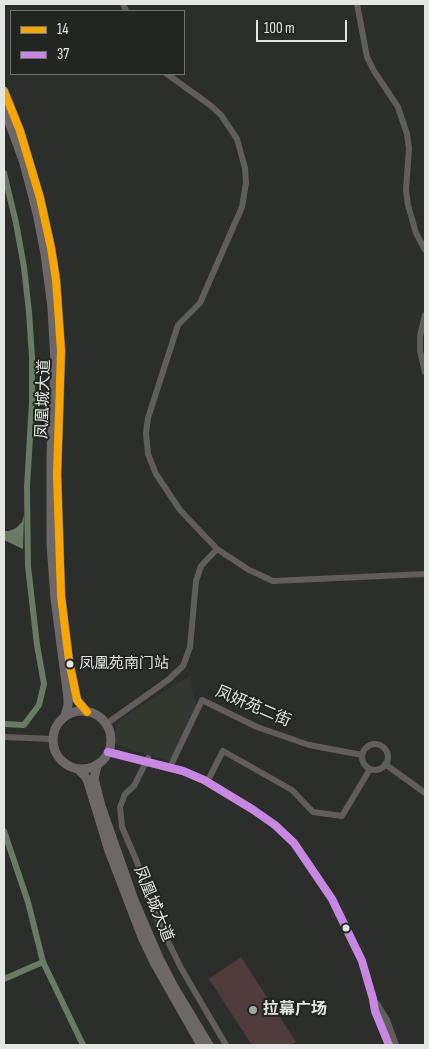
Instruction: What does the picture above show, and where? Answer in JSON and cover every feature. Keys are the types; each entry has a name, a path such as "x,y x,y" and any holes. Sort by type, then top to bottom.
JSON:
{"main road":[{"name":"凤凰城大道","path":"4,91 20,131 36,180 54,263 61,351 56,474 61,596 69,661 77,700 88,712"},
{"name":"凤凰城大道","path":"4,108 24,164 37,213 45,254 52,308 55,362 50,455 51,544 55,599 68,698 65,716"},
{"path":"76,712 88,712 98,716 106,724 110,736 109,750 105,758 97,766 86,770 79,770 65,764 57,756 52,739 58,724 65,716 76,712"},
{"name":"凤凰城大道","path":"97,766 94,779 101,806 134,900 159,958 174,987 209,1045"},
{"name":"凤凰城大道","path":"79,770 88,782 109,851 142,936 155,964 201,1045"}],"street":[{"path":"357,4 367,57 398,107 403,120 409,148 406,190 408,205 416,233 425,250"},
{"path":"168,75 210,104 221,115 237,139 245,168 246,183 242,207 200,303 178,325 148,418 146,433 148,454 156,474 180,510 217,549 248,570 273,581 425,574"},
{"path":"425,315 420,336 420,351 425,372"},
{"path":"106,724 168,680 183,666 190,647 196,581 201,566 217,549"},
{"name":"凤妍苑二街","path":"170,765 202,700 257,727 309,745 362,755"},
{"path":"4,737 52,739"},
{"path":"370,745 382,746 388,756 385,764 378,769 370,769 364,763 362,755 364,751 370,745"},
{"path":"109,750 183,771 207,782 252,809 275,826 294,844 332,899 362,961 375,1011 389,1045"},
{"path":"207,782 222,751 292,790 313,812 342,816 370,769"},
{"path":"147,760 178,767 183,771"},
{"path":"147,760 134,786 125,794 120,807 122,827 158,921 179,965 226,1045"},
{"path":"385,764 425,793"},
{"path":"373,999 386,1020 395,1045"}],"shaded area":[{"path":"24,515 23,549 4,540 4,531 16,528 22,522"},
{"path":"191,675 191,688 197,706 171,759 166,760 116,745 115,730 119,720"},
{"name":"拉幕广场","path":"241,957 296,1042 292,1045 252,1045 209,979"}],"waterway":[{"path":"4,173 24,267 29,312 32,402 27,487 28,566 37,645 44,684 39,705 24,725 4,724"},
{"path":"4,831 28,902 43,962 83,1045"},
{"path":"4,979 43,962"}],"transit line":[{"name":"14","path":"4,91 20,131 40,198 56,280 61,351 57,475 61,596 69,661 77,700 87,712"},
{"name":"37","path":"108,752 183,771 204,780 275,825 294,843 332,899 362,961 375,1011 389,1045"}],"place":[{"name":"凤凰苑南门站","path":"70,664"},
{"name":"拉幕广场","path":"253,1010"}]}
